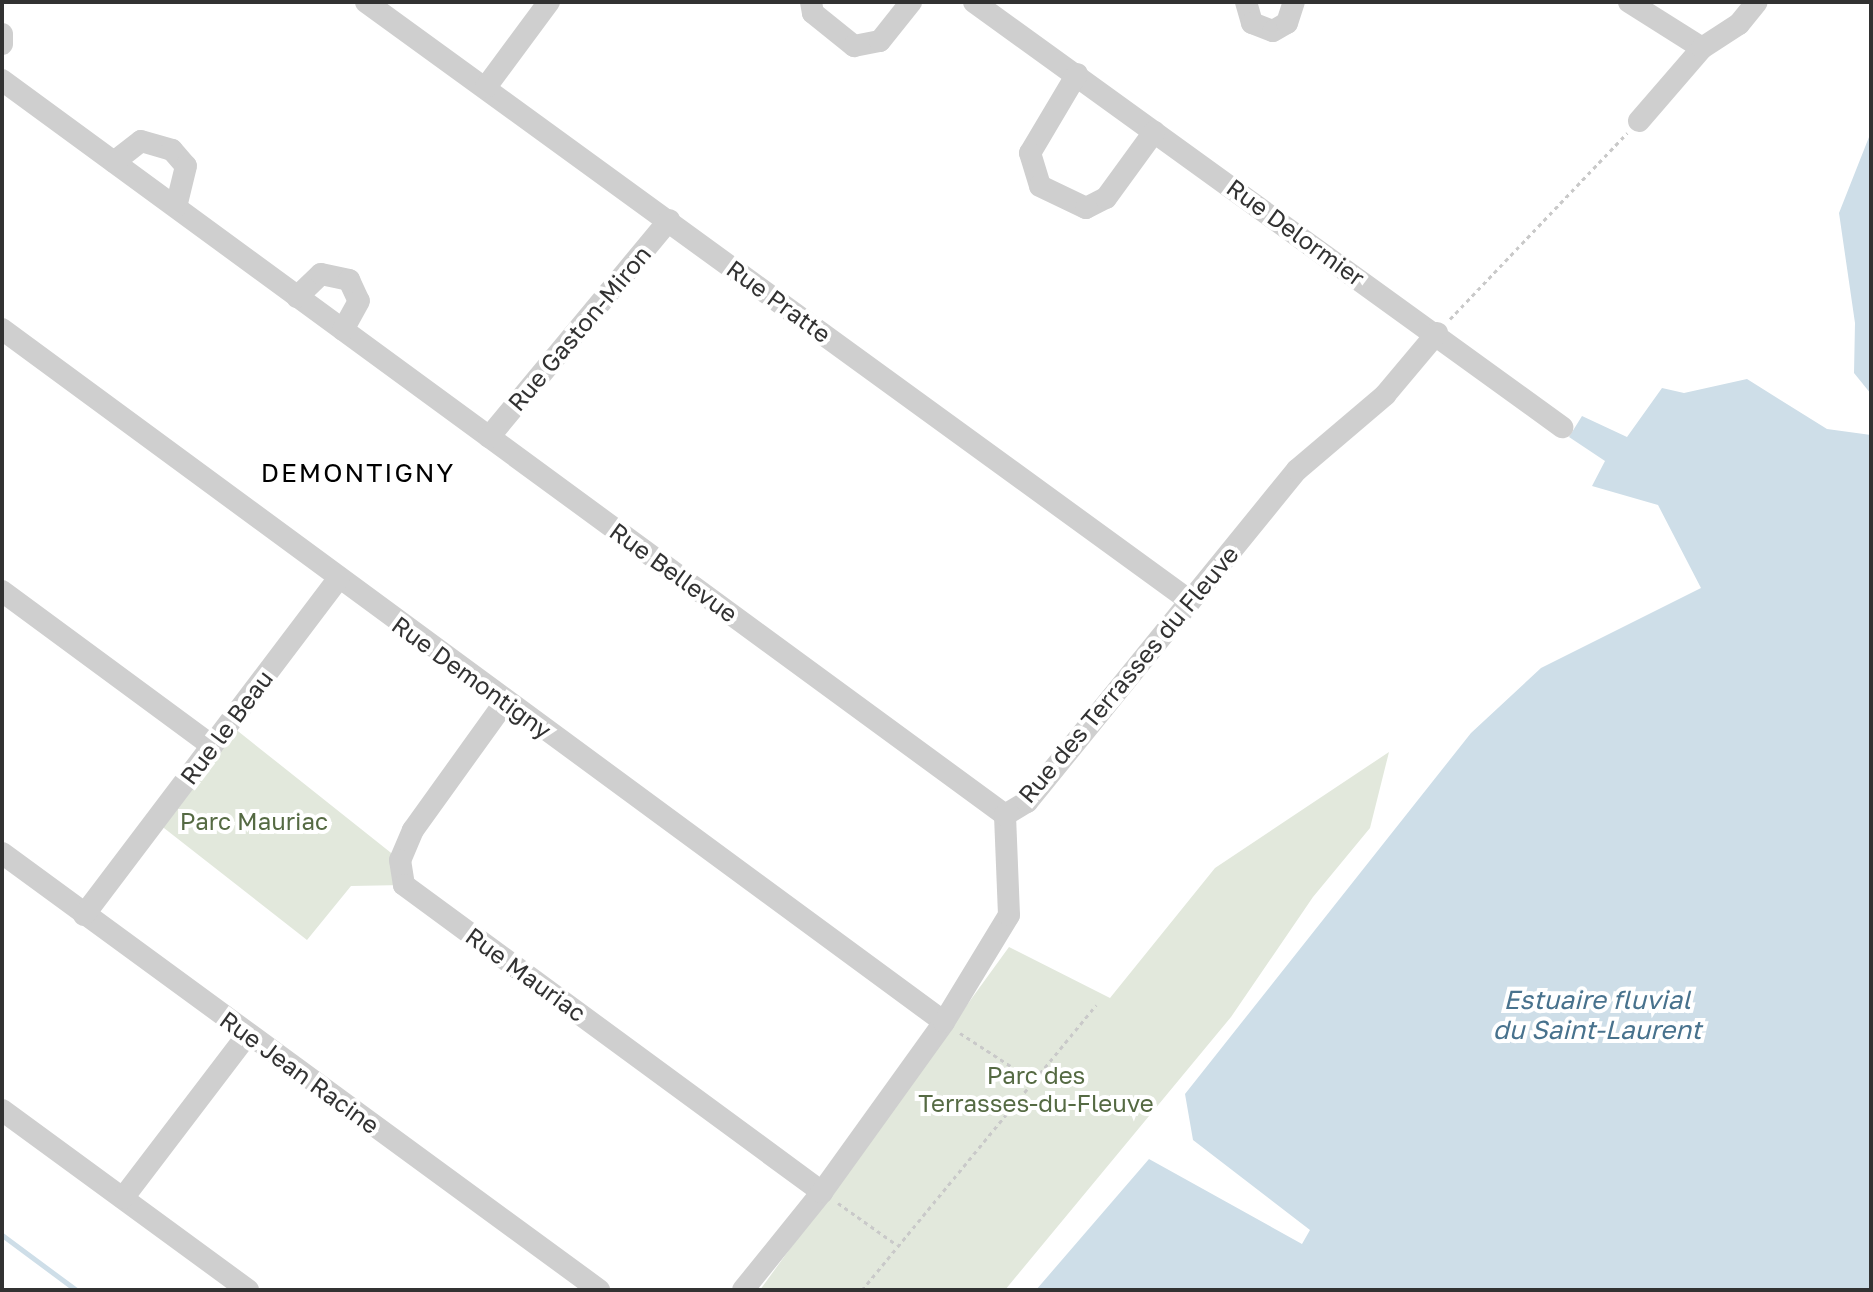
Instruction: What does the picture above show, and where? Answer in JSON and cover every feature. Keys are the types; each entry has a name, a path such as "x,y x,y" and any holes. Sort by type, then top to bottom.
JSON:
{"street":[{"name":"Rue Pratte","path":"366,2 1190,601"},
{"path":"486,87 549,2"},
{"path":"811,2 813,13 854,46 880,41 911,2"},
{"name":"Rue Delormier","path":"974,2 1437,333 1562,427"},
{"path":"1246,2 1252,23 1273,31 1287,23 1294,2"},
{"path":"1629,2 1702,48"},
{"path":"1639,121 1702,48 1739,24 1757,2"},
{"path":"2,34 2,44"},
{"path":"1077,74 1030,153 1040,186 1086,208 1106,198 1154,132"},
{"name":"Rue Bellevue","path":"2,80 1005,815"},
{"path":"114,162 141,141 172,150 186,166 176,207"},
{"name":"Rue Gaston-Miron","path":"489,437 669,220"},
{"path":"297,297 321,274 349,280 359,301 343,330"},
{"name":"Rue Demontigny","path":"2,329 944,1022"},
{"name":"Rue des Terrasses du Fleuve","path":"743,1290 822,1192 944,1022 1009,915 1005,815 1027,802 1297,470 1385,395 1437,333"},
{"name":"Rue le Beau","path":"84,915 339,578"},
{"path":"2,591 212,746"},
{"name":"Rue Mauriac","path":"505,702 413,830 400,860 404,885 822,1192"},
{"name":"Rue Jean Racine","path":"2,853 599,1290"},
{"path":"123,1198 248,1034"},
{"path":"2,1110 248,1290"}],"path":[{"path":"1437,333 1639,121"},
{"path":"862,1290 1096,1005"},
{"path":"944,1022 1034,1081"},
{"path":"822,1192 898,1246"}],"green space":[{"name":"Parc Mauriac","path":"229,724 400,860 404,885 351,886 307,940 155,821"},
{"name":"Parc des Terrasses-du-Fleuve","path":"1389,752 1370,828 1313,897 1231,1017 1005,1290 760,1290 1009,947 1110,998 1215,868"}],"water":[{"path":"1871,132 1871,394 1854,373 1855,323 1839,213"},
{"name":"Estuaire fluvial du Saint-Laurent","path":"1747,379 1827,429 1871,435 1871,1290 1036,1290 1149,1159 1302,1244 1310,1230 1193,1140 1185,1094 1471,733 1541,668 1701,588 1658,505 1592,486 1605,461 1569,437 1582,416 1627,437 1662,388 1684,393"}],"waterway":[{"path":"2,1235 76,1290"}],"district":[{"name":"DEMONTIGNY","path":"358,473"}]}
